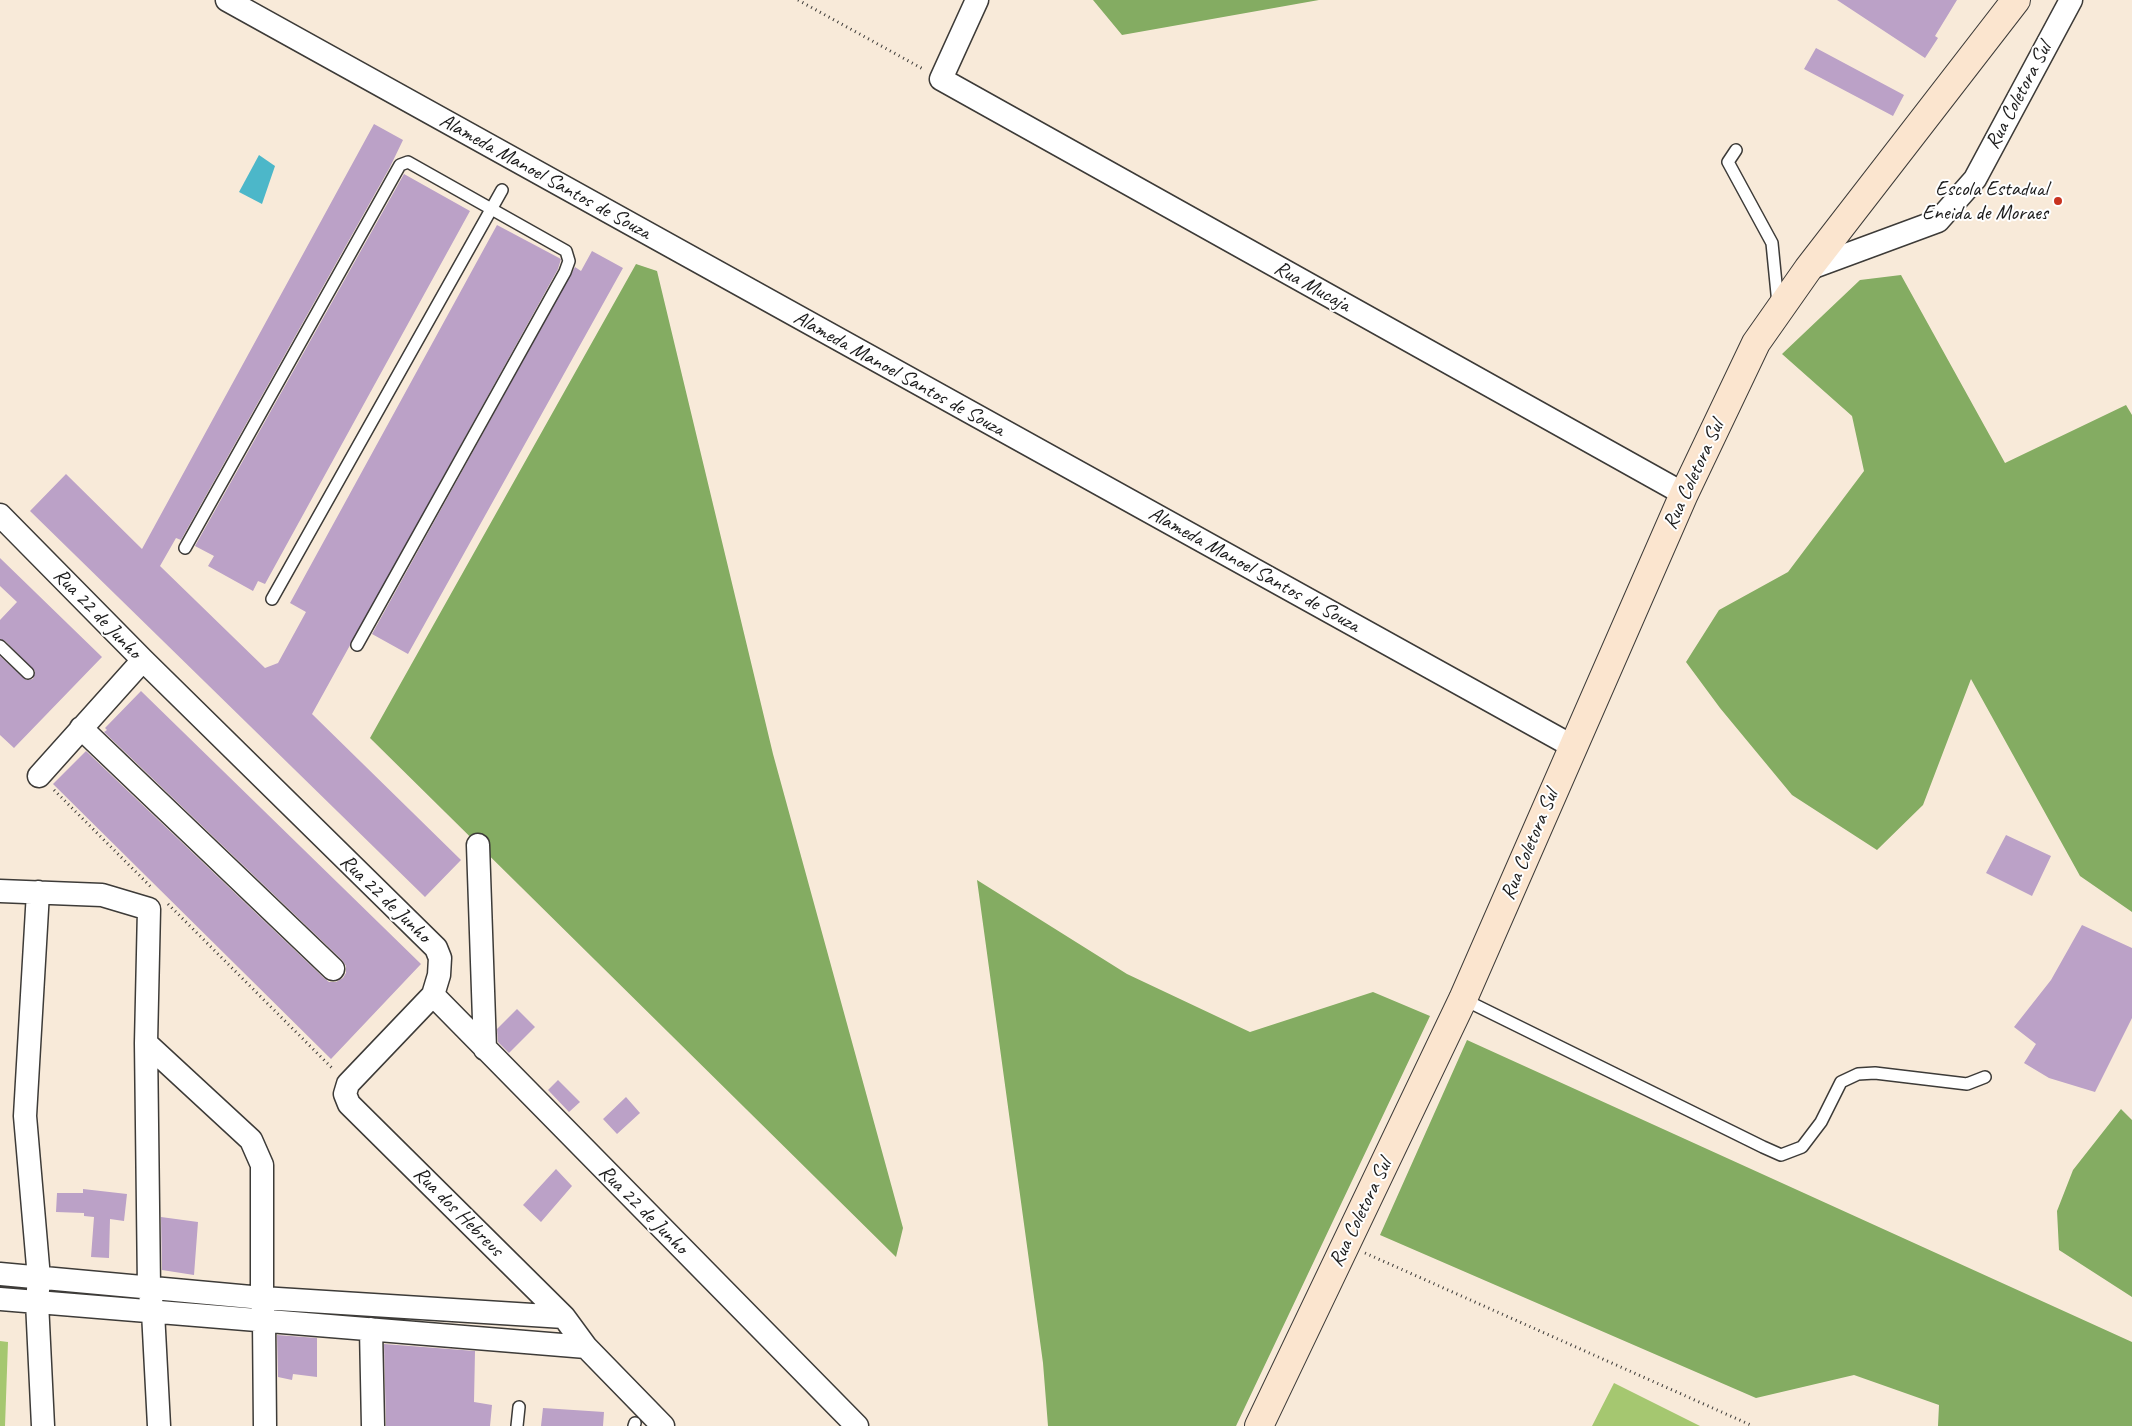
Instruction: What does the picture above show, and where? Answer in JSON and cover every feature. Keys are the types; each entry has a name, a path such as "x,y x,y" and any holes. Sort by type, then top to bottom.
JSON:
{"street":[{"name":"Alameda Manoel Santos de Souza","path":"227,0 1572,746"},
{"path":"941,79 977,0"},
{"name":"Rua Coletora Sul","path":"1260,1426 1463,999 1572,746 1684,494 1756,344 1808,269 2016,0"},
{"name":"Rua Coletora Sul","path":"1808,269 1938,221 1975,178 2071,0"},
{"name":"Rua Mucaja","path":"941,79 1684,494"},
{"name":"Rua 22 de Junho","path":"0,515 143,660 436,948 440,958 439,975 433,995 857,1426"},
{"path":"39,776 143,660"},
{"path":"81,728 333,969"},
{"path":"478,845 485,1049"},
{"path":"0,892 102,895 149,909 146,1043 149,1288 153,1312 159,1426"},
{"path":"38,892 25,1116 39,1278 37,1302 43,1426"},
{"path":"348,1084 433,995"},
{"path":"146,1043 251,1140 262,1165 262,1298 265,1426"},
{"name":"Rua dos Hebreus","path":"348,1084 344,1094 349,1104 564,1317 586,1347 663,1426"},
{"path":"0,1274 262,1298 564,1317"},
{"path":"0,1299 586,1347"},
{"path":"372,1329 373,1426"}],"lane":[{"path":"1736,150 1728,162 1772,243 1779,310"},
{"path":"185,548 400,166 408,162 566,251 569,261 565,272 357,645"},
{"path":"272,599 502,190"},
{"path":"0,646 28,673"},
{"path":"1463,999 1781,1155 1802,1147 1821,1122 1840,1082 1858,1074 1875,1073 1967,1084 1984,1077"},
{"path":"517,1426 519,1407"}],"path":[{"path":"798,0 941,79"},
{"path":"39,776 159,895"},
{"path":"166,902 348,1084"},
{"path":"1346,1244 1753,1426"}],"green space":[{"path":"1093,0 1319,0 1122,35"},
{"path":"636,264 657,271 773,754 903,1228 896,1257 370,738"},
{"path":"1901,275 2005,463 2126,405 2132,415 2132,912 2080,876 1971,679 1923,805 1877,850 1792,795 1720,708 1686,662 1719,610 1788,572 1864,471 1852,416 1782,354 1860,280"},
{"path":"977,880 1127,974 1250,1032 1373,992 1430,1016 1236,1426 1048,1426 1043,1363"},
{"path":"1467,1040 2132,1342 2132,1426 1938,1426 1939,1405 1854,1375 1756,1398 1380,1235"},
{"path":"2121,1109 2132,1120 2132,1297 2059,1250 2057,1211 2073,1170"},
{"path":"0,1341 8,1342 5,1426 0,1426"},
{"path":"1614,1383 1700,1426 1592,1426"}],"water":[{"path":"259,155 275,166 262,204 239,192"}],"building":[{"path":"1837,0 1957,0 1935,36 1938,38 1925,58"},
{"path":"1816,48 1904,95 1893,116 1804,69"},
{"path":"374,124 403,140 390,167 181,540 176,538 160,566 265,668 278,663 306,612 290,603 497,225 561,259 558,269 312,714 461,860 425,897 30,511 66,474 142,549"},
{"path":"404,174 470,211 265,584 258,581 253,591 208,566 214,556 195,546"},
{"path":"592,251 623,268 408,654 372,634 575,267 581,271"},
{"path":"0,558 102,657 14,748 0,735 0,656 26,680 33,679 35,671 5,641 0,639 0,620 17,602 0,586"},
{"path":"141,691 421,964 331,1059 53,784 86,751 324,978 329,982 336,982 343,978 346,973 346,966 342,960 104,732 107,730 105,728"},
{"path":"2006,835 2051,856 2032,896 1986,873"},
{"path":"2082,925 2132,948 2132,1018 2095,1092 2049,1078 2024,1063 2036,1044 2014,1027 2051,980"},
{"path":"517,1009 535,1027 509,1053 498,1042 497,1029"},
{"path":"558,1080 580,1102 569,1112 548,1090"},
{"path":"626,1097 640,1113 617,1134 603,1119"},
{"path":"556,1169 572,1186 541,1222 523,1205"},
{"path":"83,1189 127,1194 124,1221 110,1219 109,1258 91,1257 94,1217 84,1216 84,1213 56,1212 57,1193 83,1193"},
{"path":"161,1217 198,1222 194,1275 162,1270"},
{"path":"277,1335 317,1338 317,1377 293,1374 292,1380 278,1377"},
{"path":"384,1344 475,1351 474,1402 492,1405 490,1426 386,1426"},
{"path":"543,1408 604,1412 603,1426 541,1426"}],"place":[{"name":"Escola Estadual Eneida de Moraes","path":"2058,201"}]}
